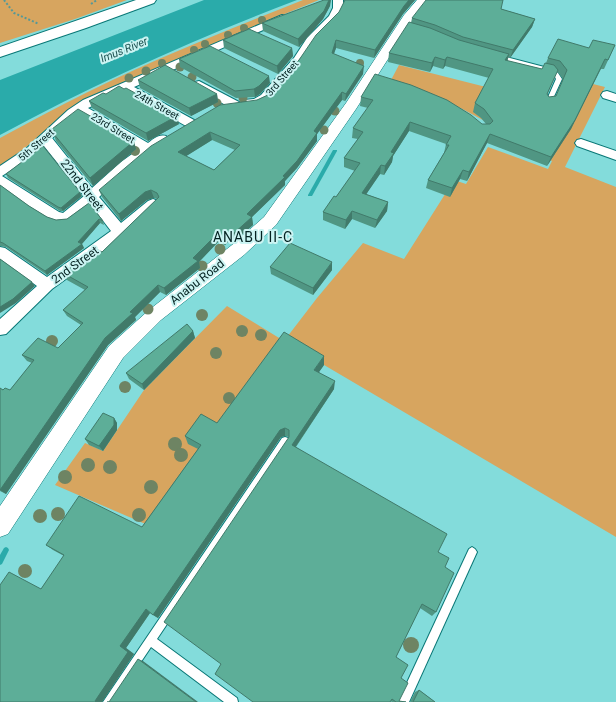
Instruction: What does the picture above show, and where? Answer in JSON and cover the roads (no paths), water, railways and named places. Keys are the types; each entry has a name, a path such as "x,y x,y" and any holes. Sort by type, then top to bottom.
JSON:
{"main road":[{"path":"0,52 149,0"}],"street":[{"name":"3rd Street","path":"217,108 235,104 252,103 261,100 298,53 337,12 333,0"},
{"name":"Anabu Road","path":"1,523 116,352 155,315 238,250 270,221 378,79 423,0"},
{"name":"5th Street","path":"0,172 14,164 79,108 94,99 292,14"},
{"path":"250,32 263,37"},
{"path":"210,48 224,55"},
{"path":"168,67 235,104"},
{"name":"24th Street","path":"124,86 190,123"},
{"name":"23rd Street","path":"79,108 148,149"},
{"path":"0,180 56,217 64,218 70,215 148,149 202,116"},
{"name":"22nd Street","path":"45,138 120,232"},
{"path":"581,143 616,156"},
{"name":"2nd Street","path":"1,325 47,285 120,232 153,204"},
{"path":"0,252 47,285"}],"lane":[{"path":"488,54 546,69 556,74 558,79 548,104"},
{"path":"108,702 285,441"},
{"path":"403,702 472,552"},
{"path":"150,640 233,702"}],"water":[{"name":"Imus River","path":"204,0 297,0 221,30 146,63 73,97 0,135 0,80"}],"waterway":[{"path":"310,195 335,151"},
{"path":"0,562 6,550"}],"district":[{"name":"ANABU II-C","path":"253,237"}]}
